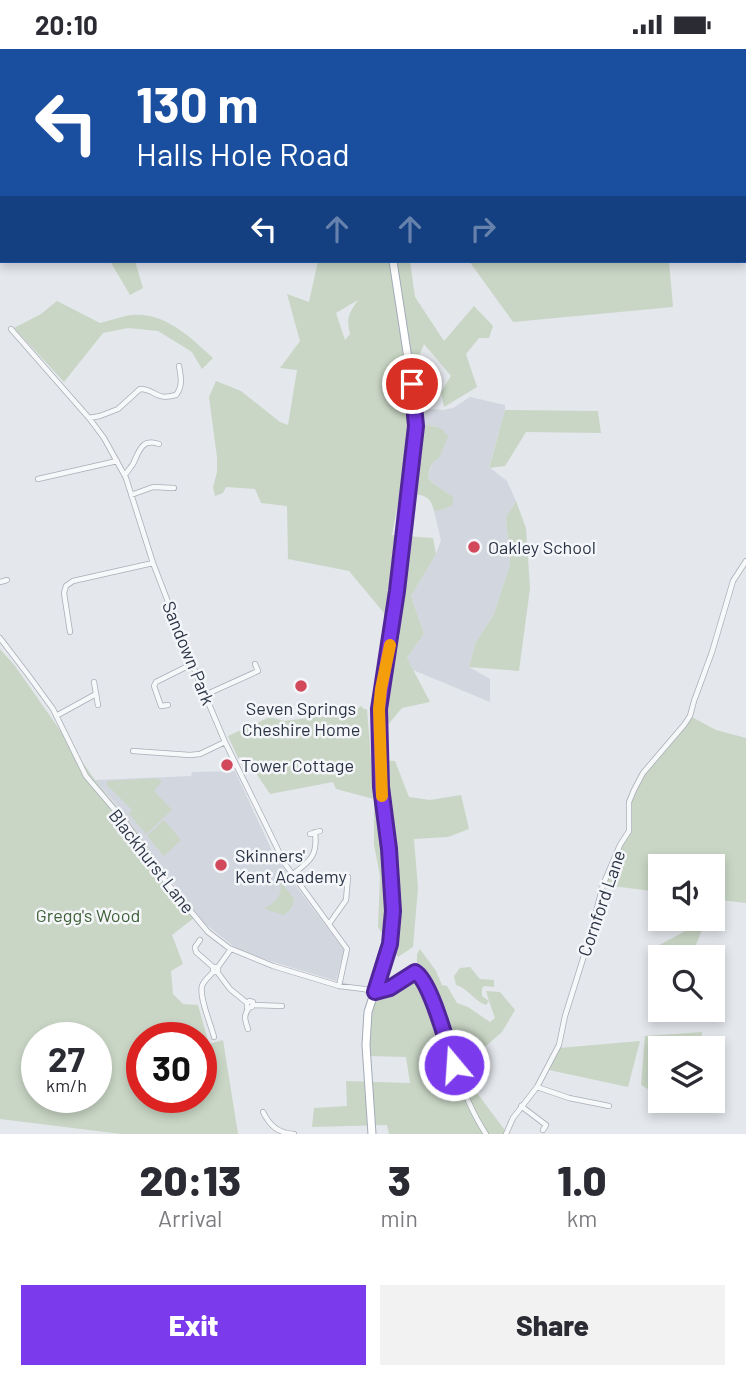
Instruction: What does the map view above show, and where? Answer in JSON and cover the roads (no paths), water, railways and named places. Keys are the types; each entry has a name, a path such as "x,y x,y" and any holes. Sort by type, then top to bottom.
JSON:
{"main road":[{"path":"372,1134 366,1045 368,1012 390,944 393,911 381,787 379,709 397,591 417,421 393,263"}],"street":[{"name":"Sandown Park","path":"11,329 89,418 125,475 153,563 204,695 225,741 285,864 347,949 339,986"},
{"path":"89,418 118,409 140,389 145,388 161,397 176,395 180,390 179,366"},
{"path":"125,475 142,447 154,442 159,445"},
{"path":"38,479 117,461"},
{"path":"47,477 49,485"},
{"path":"131,495 153,488 174,488"},
{"name":"Cornford Lane","path":"506,1134 513,1118 537,1087 559,1045 603,884 629,831 629,802 634,790 643,773 690,716 733,581 746,561"},
{"path":"70,632 64,593 66,586 153,563"},
{"path":"0,582 7,580"},
{"name":"Blackhurst Lane","path":"0,638 56,716 86,776 126,823 164,879 208,932 231,949 273,966 339,986 375,992"},
{"path":"161,706 156,682 192,664"},
{"path":"255,664 261,676"},
{"path":"204,695 258,671"},
{"path":"94,682 98,705"},
{"path":"56,716 96,694"},
{"path":"156,710 168,705"},
{"path":"133,751 200,754 225,741"},
{"path":"293,875 313,856 315,832"},
{"path":"329,924 346,900 348,877"},
{"path":"200,940 195,947 196,952 216,970 230,989 250,1005 282,1006"},
{"path":"209,1022 201,995 202,986 231,949"},
{"path":"375,992 390,988 415,972 422,976 454,1065 476,1118 486,1134"},
{"path":"248,1029 244,1020 250,1005"},
{"path":"537,1087 569,1098 610,1106"},
{"path":"521,1106 546,1125 543,1130"},
{"path":"262,1112 277,1130 294,1134"}],"place":[{"name":"Oakley School","path":"474,547"},
{"name":"Seven Springs Cheshire Home","path":"301,686"},
{"name":"Tower Cottage","path":"227,765"},
{"name":"Skinners' Kent Academy","path":"221,865"}],"park label":[{"name":"Gregg's Wood","path":"88,915"}]}
